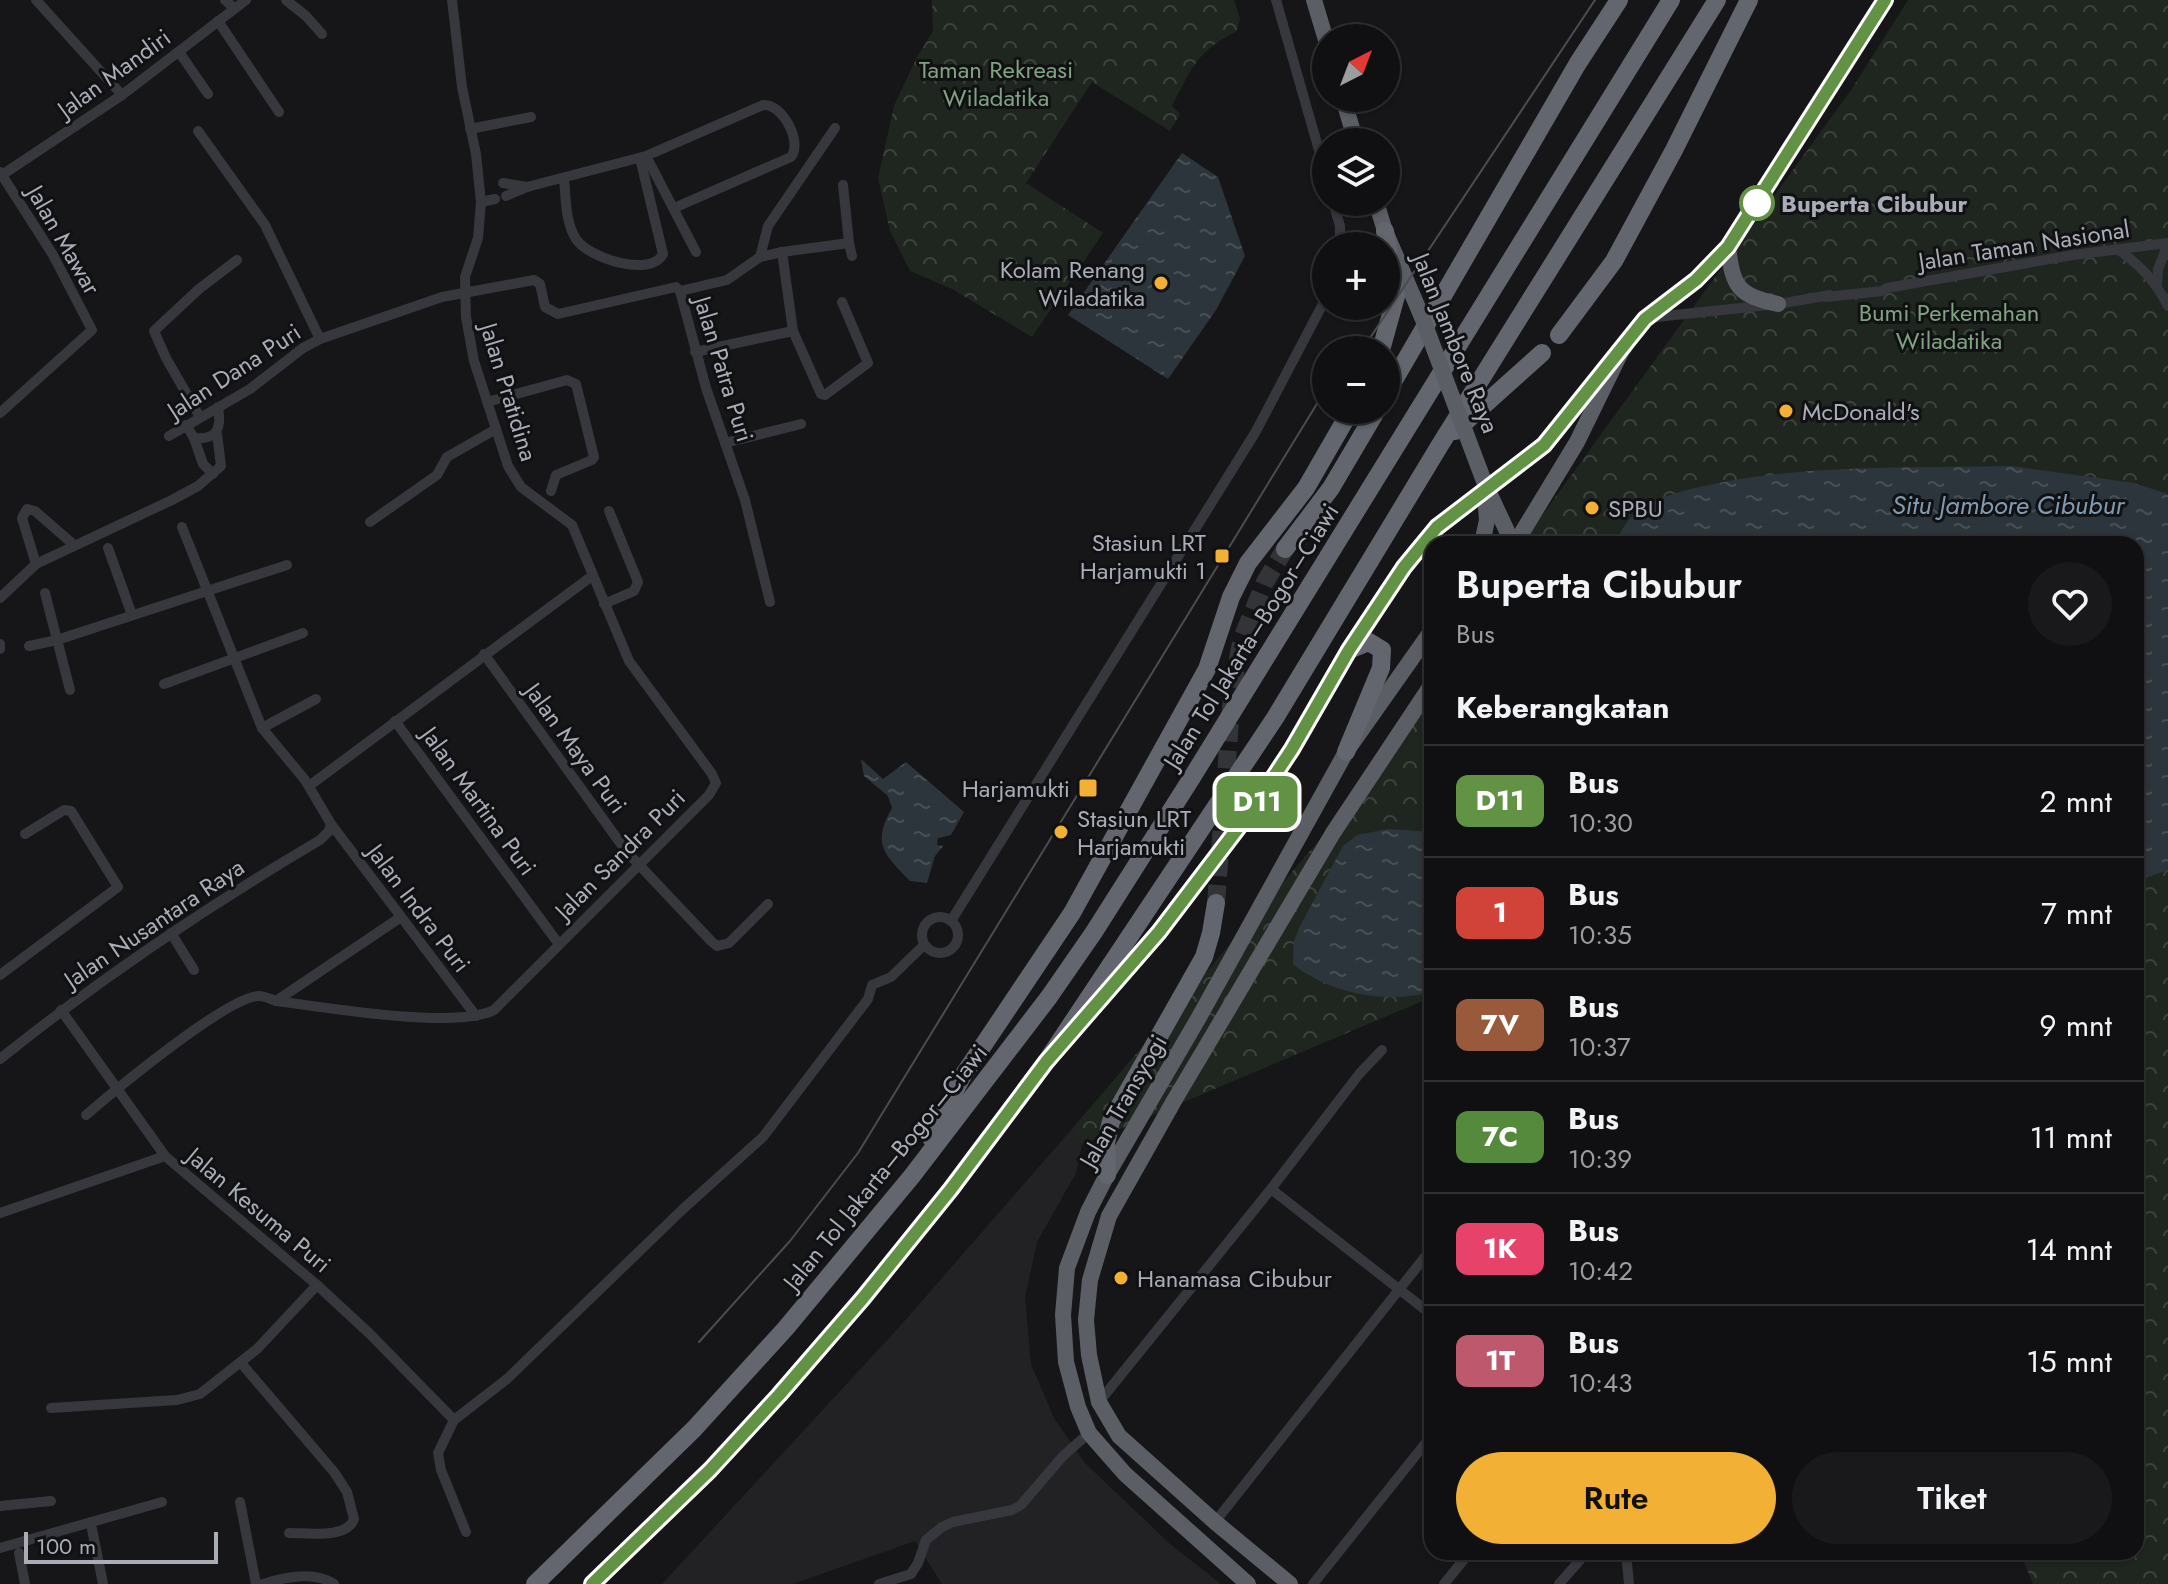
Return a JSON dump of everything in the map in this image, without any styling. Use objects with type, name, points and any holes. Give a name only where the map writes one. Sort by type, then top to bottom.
[{"type":"highway","points":[[1314,0],[1321,24]]},
{"type":"highway","points":[[1400,370],[1578,63],[1619,0]]},
{"type":"highway","name":"Jalan Tol Jakarta–Bogor–Ciawi","points":[[535,1584],[694,1429],[786,1328],[912,1176],[1032,1020],[1094,932],[1191,779],[1671,0]]},
{"type":"highway","points":[[592,1584],[710,1470],[788,1385],[951,1189],[1046,1062],[1275,718],[1440,445],[1717,0]]},
{"type":"highway","points":[[1559,335],[1614,261],[1749,0]]},
{"type":"highway","points":[[1430,536],[1437,527],[1544,445],[1645,319],[1696,280],[1728,247],[1885,0]]},
{"type":"highway","name":"Jalan Jambore Raya","points":[[1380,216],[1485,484],[1510,536]]},
{"type":"highway","points":[[1385,231],[1396,296],[1385,336]]},
{"type":"highway","points":[[1728,247],[1731,271],[1741,290],[1753,298],[1778,304]]},
{"type":"highway","points":[[1519,536],[1577,442],[1624,346]]},
{"type":"highway","points":[[1440,445],[1542,353]]},
{"type":"highway","points":[[912,1176],[962,1077],[1072,913],[1207,669],[1231,597],[1248,563],[1306,488],[1343,424]]},
{"type":"highway","points":[[1285,549],[1331,488],[1369,424]]},
{"type":"highway","points":[[1484,536],[1487,520],[1485,484]]},
{"type":"highway","points":[[1046,1062],[1159,932],[1251,811],[1292,749],[1349,650],[1404,567],[1424,543]]},
{"type":"highway","name":"Jalan Transyogi","points":[[1248,1584],[1125,1474],[1089,1433],[1078,1407],[1066,1362],[1063,1294],[1067,1268],[1074,1245],[1107,1175],[1198,1019],[1346,752],[1424,641]]},
{"type":"highway","points":[[1346,752],[1383,657],[1382,650],[1369,642],[1349,650]]},
{"type":"highway","name":"Jalan Transyogi","points":[[1290,1584],[1119,1436],[1099,1402],[1089,1355],[1086,1320],[1090,1280],[1109,1216],[1333,833],[1424,696]]},
{"type":"highway","points":[[1107,1175],[1106,1143],[1111,1121],[1204,957],[1216,903]]},
{"type":"highway","points":[[1198,1019],[1216,1029]]},
{"type":"street","points":[[36,0],[122,95]]},
{"type":"street","points":[[225,0],[234,8]]},
{"type":"street","name":"Jalan Mandiri","points":[[1,174],[122,95],[246,0]]},
{"type":"street","points":[[286,0],[322,34]]},
{"type":"street","name":"Jalan Pratidina","points":[[452,0],[481,202],[478,238],[468,266],[464,291],[469,337],[508,466],[528,492],[572,525],[592,576]]},
{"type":"street","points":[[1276,0],[1313,128]]},
{"type":"street","points":[[218,21],[279,112]]},
{"type":"street","points":[[179,52],[208,94]]},
{"type":"street","points":[[481,202],[643,157],[763,105],[769,104],[780,110],[797,144],[791,157],[674,208]]},
{"type":"street","points":[[470,129],[531,117]]},
{"type":"street","points":[[760,257],[768,226],[835,128]]},
{"type":"street","name":"Jalan Dana Puri","points":[[198,131],[265,225],[320,339]]},
{"type":"street","points":[[564,178],[569,221],[577,241],[592,253],[638,266],[650,266],[660,261],[663,254],[643,157]]},
{"type":"street","points":[[643,157],[696,252]]},
{"type":"street","name":"Jalan Mawar","points":[[0,413],[92,330],[53,255],[1,174]]},
{"type":"street","points":[[480,188],[498,184],[527,187]]},
{"type":"street","points":[[843,185],[852,256]]},
{"type":"street","points":[[680,291],[727,280],[760,257],[849,243]]},
{"type":"street","points":[[2157,285],[2160,259],[2168,244]]},
{"type":"street","name":"Jalan Taman Nasional","points":[[1645,319],[1778,304],[2073,255],[2168,244]]},
{"type":"street","points":[[2119,250],[2142,267],[2157,285],[2168,306]]},
{"type":"street","points":[[782,252],[793,331],[818,391],[825,395],[868,363],[842,302]]},
{"type":"street","points":[[200,417],[154,331],[199,289],[237,260]]},
{"type":"street","name":"Jalan Patra Puri","points":[[464,291],[534,280],[540,284],[545,307],[558,314],[614,304],[676,287],[680,291],[695,352],[748,513],[770,602]]},
{"type":"street","name":"Jalan Dana Puri","points":[[169,436],[250,389],[303,348],[320,339],[464,291]]},
{"type":"street","points":[[951,921],[1255,433],[1314,320]]},
{"type":"street","points":[[695,352],[793,331]]},
{"type":"street","points":[[487,402],[567,380],[576,384],[594,457],[556,475],[551,491]]},
{"type":"street","points":[[0,598],[36,564],[172,500],[213,474],[221,466],[218,407]]},
{"type":"street","points":[[725,443],[801,424]]},
{"type":"street","points":[[186,425],[203,464],[213,474]]},
{"type":"street","points":[[370,522],[437,475],[447,457],[496,429]]},
{"type":"street","points":[[194,438],[211,438],[217,434]]},
{"type":"street","points":[[36,564],[22,518],[27,509],[35,511],[74,545]]},
{"type":"street","points":[[604,604],[634,591],[638,582],[609,511]]},
{"type":"street","name":"Jalan Indra Puri","points":[[182,527],[262,728],[309,786],[331,824],[476,1016]]},
{"type":"street","points":[[108,548],[132,615]]},
{"type":"street","points":[[29,646],[57,640],[287,565]]},
{"type":"street","points":[[309,786],[592,576]]},
{"type":"street","name":"Jalan Sandra Puri","points":[[476,1016],[494,1010],[637,863],[709,795],[716,783],[629,661],[592,576]]},
{"type":"street","points":[[45,593],[70,690]]},
{"type":"street","points":[[164,684],[233,656],[303,633]]},
{"type":"street","name":"Jalan Maya Puri","points":[[484,654],[626,851],[717,946],[729,943],[768,904]]},
{"type":"street","points":[[262,728],[316,699]]},
{"type":"street","name":"Jalan Martina Puri","points":[[395,721],[558,943]]},
{"type":"street","points":[[0,975],[118,887],[71,811],[64,810],[25,834]]},
{"type":"street","name":"Jalan Nusantara Raya","points":[[0,1059],[61,1010],[221,898],[320,840],[331,824]]},
{"type":"street","points":[[276,1001],[401,917]]},
{"type":"street","points":[[935,917],[951,921],[958,936],[950,951],[933,953],[924,945],[921,934],[925,924],[935,917]]},
{"type":"street","points":[[171,933],[194,970]]},
{"type":"street","points":[[466,1532],[441,1470],[438,1453],[454,1420],[507,1379],[683,1209],[763,1137],[868,999],[872,985],[891,977],[924,945]]},
{"type":"street","points":[[86,1115],[237,1002],[261,995],[276,1001],[393,1015],[476,1016]]},
{"type":"street","name":"Jalan Kesuma Puri","points":[[61,1010],[165,1156],[317,1285],[454,1420]]},
{"type":"street","points":[[1099,1402],[1360,1073],[1382,1050]]},
{"type":"street","points":[[0,1213],[165,1156]]},
{"type":"street","points":[[1271,1189],[1424,1308]]},
{"type":"street","points":[[1215,1522],[1424,1258]]},
{"type":"street","points":[[51,1408],[187,1399],[212,1387],[241,1363],[317,1285]]},
{"type":"street","points":[[241,1363],[334,1472],[349,1499],[354,1519],[349,1528],[341,1532],[289,1533]]},
{"type":"street","points":[[879,1584],[911,1574],[926,1540],[947,1524],[1009,1511],[1021,1505],[1063,1456],[1089,1433]]},
{"type":"street","points":[[1313,1584],[1424,1445]]},
{"type":"street","points":[[0,1506],[51,1501]]},
{"type":"street","points":[[0,1548],[162,1502]]},
{"type":"street","points":[[240,1502],[256,1584]]},
{"type":"street","points":[[92,1529],[103,1584]]},
{"type":"street","points":[[19,1553],[25,1584]]},
{"type":"street","points":[[1444,1584],[1464,1560]]},
{"type":"street","points":[[1559,1584],[1580,1560]]},
{"type":"street","points":[[1627,1560],[1629,1584]]},
{"type":"street","points":[[263,1584],[298,1577],[326,1579],[334,1584]]},
{"type":"shaded area","points":[[1071,1130],[1082,1145],[1076,1173],[1037,1242],[1025,1298],[1031,1364],[1054,1418],[1085,1463],[1169,1543],[1221,1584],[942,1584],[915,1541],[793,1584],[662,1584],[901,1325]]},
{"type":"green space","name":"Taman Rekreasi Wiladatika","points":[[932,0],[1234,0],[1240,19],[1237,31],[1212,46],[1191,70],[1172,106],[1180,114],[1170,131],[1092,82],[1026,183],[1103,233],[1032,337],[952,289],[910,271],[890,231],[878,178],[894,106],[933,31]]},
{"type":"green space","name":"Bumi Perkemahan Wiladatika","points":[[1908,0],[2168,0],[2168,1584],[2033,1584],[2023,1560],[2144,1560],[2144,536],[1527,536],[1851,90]]},
{"type":"green space","points":[[1424,695],[1424,1000],[1082,1145],[1071,1130],[1357,796]]},
{"type":"water","name":"Kolam Renang Wiladatika","points":[[1182,153],[1218,177],[1245,256],[1216,310],[1168,379],[1068,315]]},
{"type":"water","name":"Situ Jambore Cibubur","points":[[2011,466],[2134,483],[2168,494],[2168,870],[2144,878],[2144,536],[1619,536],[1635,513],[1676,493],[1787,473],[1899,467]]},
{"type":"water","points":[[861,759],[883,779],[906,762],[964,812],[951,835],[938,838],[937,845],[943,846],[935,856],[927,883],[910,881],[883,848],[883,831],[892,808],[888,796],[864,776]]},
{"type":"water","points":[[1388,829],[1424,831],[1424,993],[1396,997],[1359,994],[1324,983],[1293,964],[1294,941],[1300,926],[1343,846],[1357,835]]},
{"type":"tunnel","points":[[1216,903],[1233,683],[1242,638],[1265,582],[1285,549]]},
{"type":"tram line","points":[[1371,336],[1595,0]]},
{"type":"tram line","points":[[699,1342],[790,1241],[858,1153],[1312,412]]},
{"type":"bus line","name":"D11","points":[[1430,536],[1437,527],[1544,445],[1645,319],[1696,280],[1728,247],[1885,0]]},
{"type":"bus line","name":"D11","points":[[592,1584],[710,1470],[779,1395],[951,1189],[1046,1062],[1159,932],[1251,811],[1292,749],[1349,650],[1404,567],[1424,543]]},
{"type":"place","name":"Buperta Cibubur","points":[[1757,203]]},
{"type":"place","name":"Kolam Renang Wiladatika","points":[[1161,283]]},
{"type":"place","name":"McDonald's","points":[[1786,411]]},
{"type":"place","name":"SPBU","points":[[1592,508]]},
{"type":"place","name":"Stasiun LRT Harjamukti 1","points":[[1222,556]]},
{"type":"place","name":"Harjamukti","points":[[1088,788]]},
{"type":"place","name":"Stasiun LRT Harjamukti","points":[[1061,832]]},
{"type":"place","name":"Hanamasa Cibubur","points":[[1121,1278]]}]
